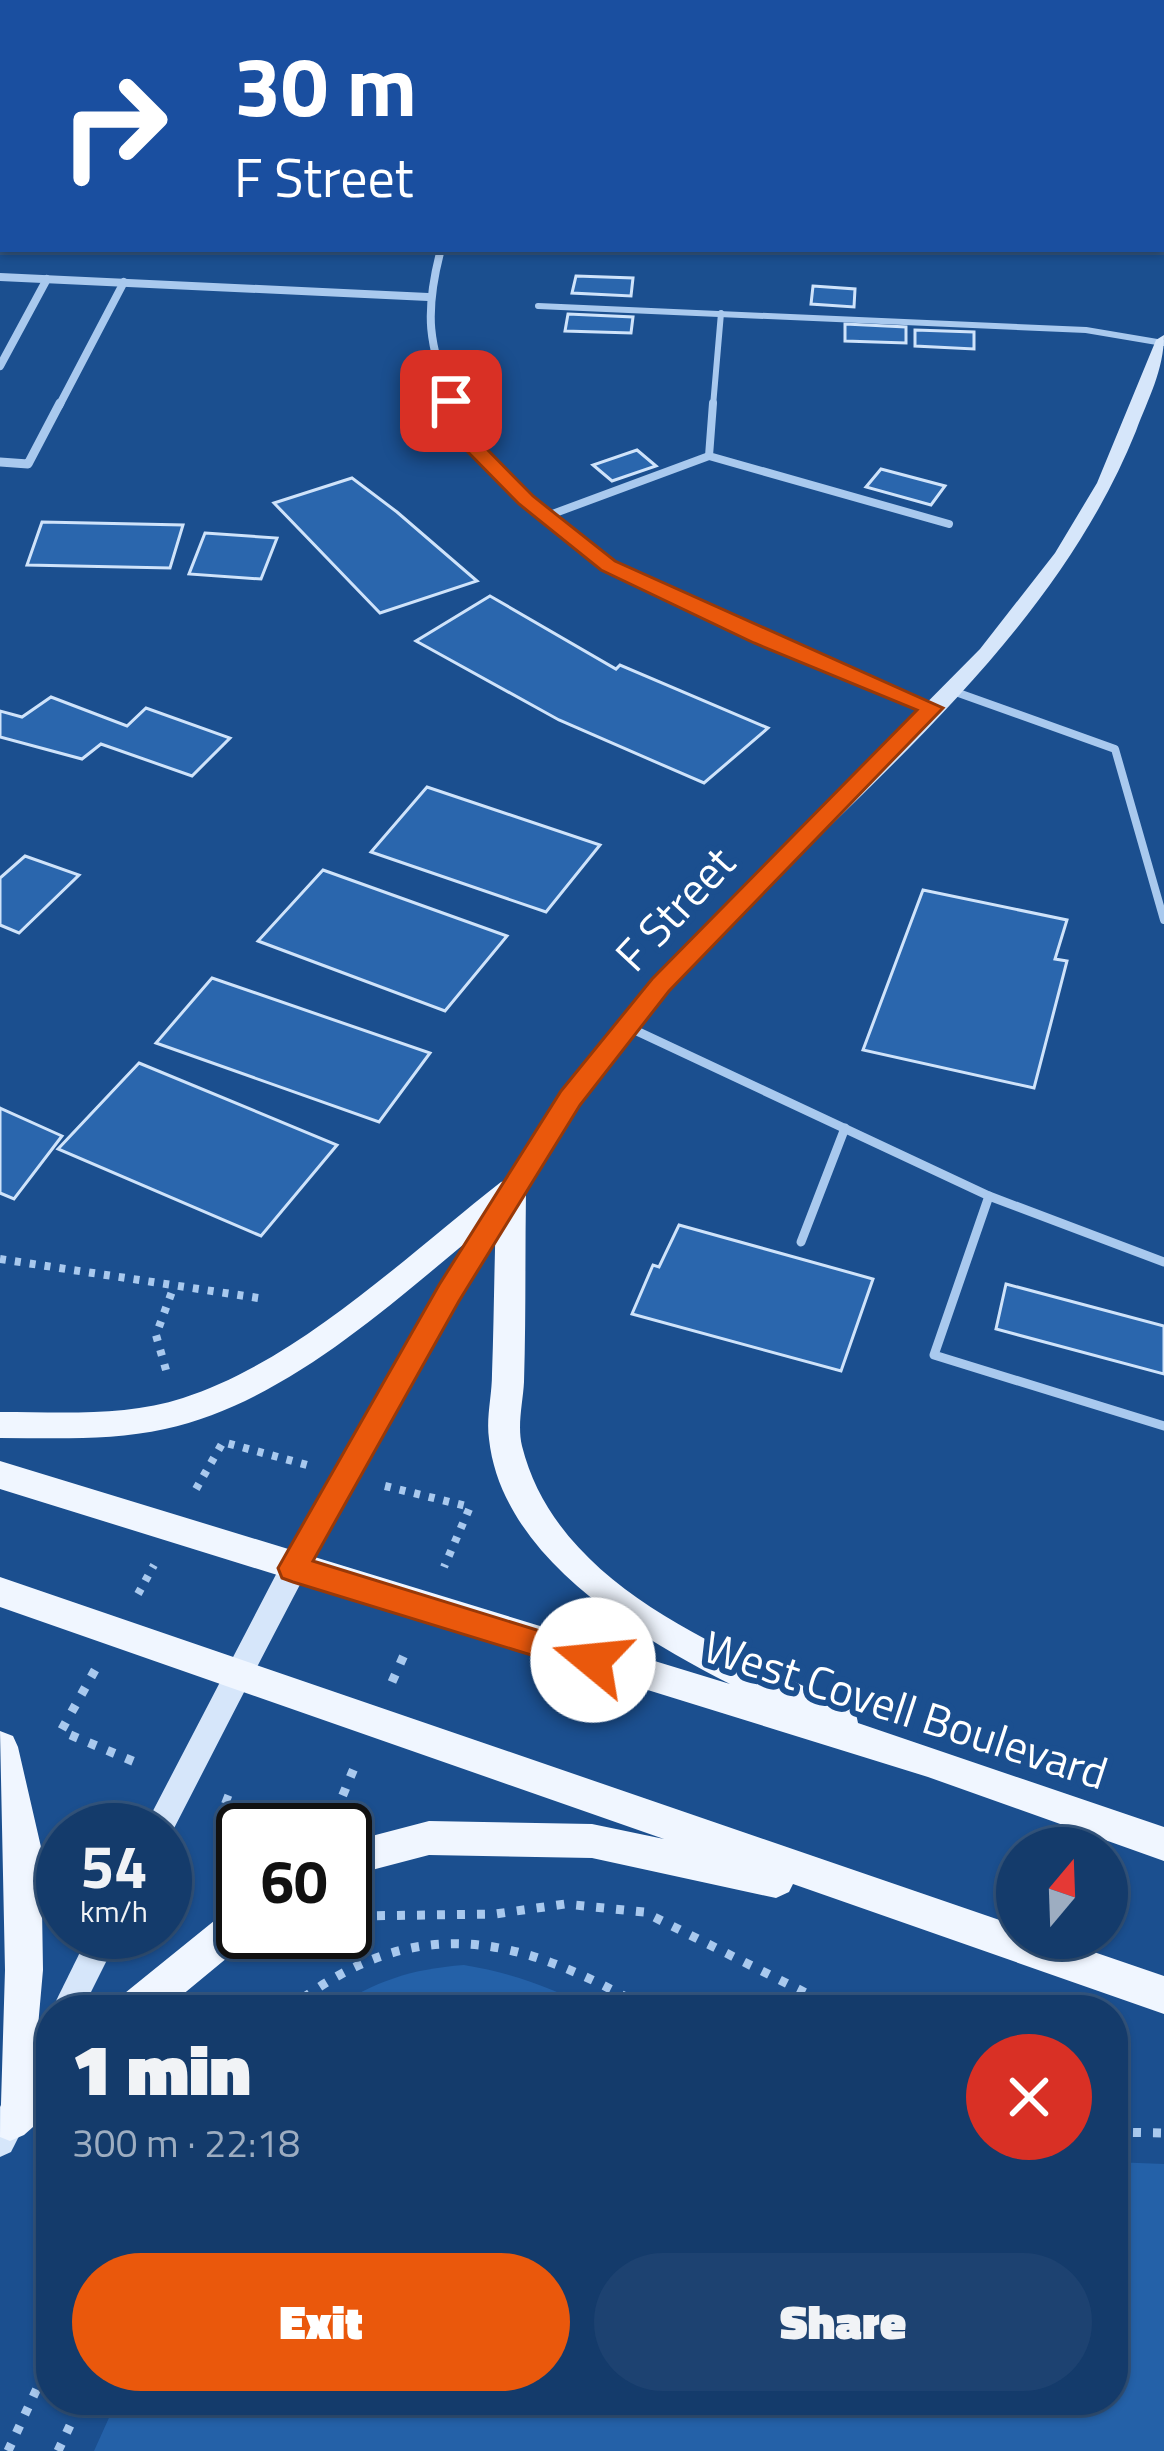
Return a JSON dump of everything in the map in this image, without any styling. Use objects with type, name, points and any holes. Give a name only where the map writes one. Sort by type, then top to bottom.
[{"type":"main road","points":[[0,1425],[106,1425],[183,1411],[213,1400],[291,1358],[511,1190]]},
{"type":"main road","points":[[511,1190],[505,1442],[525,1497],[552,1536],[598,1584],[668,1635],[928,1762]]},
{"type":"main road","name":"West Covell Boulevard","points":[[0,1475],[928,1762],[1164,1844]]},
{"type":"main road","points":[[0,1592],[1164,1995]]},
{"type":"main road","points":[[0,1747],[22,1847],[25,1970],[5,2131]]},
{"type":"main road","points":[[372,1853],[429,1838],[592,1841],[892,1904]]},
{"type":"main road","points":[[152,1995],[216,1943]]},
{"type":"main road","points":[[5,2131],[36,2099]]},
{"type":"street","points":[[440,252],[428,296],[434,361],[467,440],[547,517],[608,566],[762,638],[932,708]]},
{"type":"street","points":[[0,277],[428,296]]},
{"type":"street","points":[[0,365],[47,279]]},
{"type":"street","points":[[0,462],[28,464],[124,283]]},
{"type":"street","name":"F Street","points":[[172,1803],[293,1568],[511,1190],[571,1098],[626,1026],[764,877],[987,653],[1063,555],[1106,483],[1164,341]]},
{"type":"street","points":[[74,1995],[92,1959]]},
{"type":"street","points":[[5,2131],[36,2070]]},
{"type":"lane","points":[[538,306],[1086,330],[1164,341]]},
{"type":"lane","points":[[709,456],[721,314]]},
{"type":"lane","points":[[547,517],[709,456],[949,524]]},
{"type":"lane","points":[[950,690],[1115,748],[1164,920]]},
{"type":"lane","points":[[626,1026],[989,1196],[1164,1262]]},
{"type":"lane","points":[[801,1242],[845,1128]]},
{"type":"lane","points":[[989,1196],[934,1355],[1164,1426]]},
{"type":"path","points":[[0,1259],[265,1299]]},
{"type":"path","points":[[169,1380],[156,1335],[174,1286]]},
{"type":"path","points":[[372,1916],[495,1914],[565,1904],[644,1912],[810,1995]]},
{"type":"path","points":[[308,1995],[352,1964],[433,1943],[499,1945],[569,1966],[622,1995]]},
{"type":"path","points":[[1128,2132],[1164,2133]]},
{"type":"path","points":[[8,2451],[36,2390]]},
{"type":"path","points":[[58,2451],[75,2415]]},
{"type":"shaded area","points":[[464,1965],[564,1995],[356,1995],[427,1970]]},
{"type":"shaded area","points":[[1128,2163],[1164,2164],[1164,2451],[94,2451],[110,2415],[1128,2415]]},
{"type":"building","points":[[576,276],[633,278],[631,296],[572,293]]},
{"type":"building","points":[[813,286],[855,289],[854,307],[811,304]]},
{"type":"building","points":[[568,314],[633,317],[631,333],[565,331]]},
{"type":"building","points":[[845,324],[906,327],[906,343],[845,341]]},
{"type":"building","points":[[915,330],[974,332],[974,349],[915,346]]},
{"type":"building","points":[[637,450],[656,466],[612,481],[593,465]]},
{"type":"building","points":[[881,469],[945,486],[931,505],[866,487]]},
{"type":"building","points":[[352,478],[477,581],[380,613],[274,503]]},
{"type":"building","points":[[42,522],[183,525],[170,568],[27,565]]},
{"type":"building","points":[[205,533],[277,538],[261,579],[189,574]]},
{"type":"building","points":[[490,596],[616,669],[620,665],[768,728],[704,783],[559,720],[416,641]]},
{"type":"building","points":[[51,697],[127,726],[146,708],[230,738],[192,776],[101,744],[82,759],[0,737],[0,711],[22,717]]},
{"type":"building","points":[[427,787],[600,845],[546,912],[371,852]]},
{"type":"building","points":[[25,856],[79,875],[19,933],[0,925],[0,878]]},
{"type":"building","points":[[323,870],[507,936],[445,1011],[258,941]]},
{"type":"building","points":[[923,890],[1067,920],[1055,959],[1067,961],[1034,1088],[863,1050]]},
{"type":"building","points":[[212,978],[430,1053],[379,1122],[156,1043]]},
{"type":"building","points":[[139,1063],[337,1145],[261,1236],[58,1149]]},
{"type":"building","points":[[0,1108],[62,1136],[14,1199],[0,1193]]},
{"type":"building","points":[[679,1225],[873,1279],[841,1371],[632,1314],[653,1265],[659,1267]]},
{"type":"building","points":[[1006,1284],[1164,1326],[1164,1374],[996,1329]]},
{"type":"route","points":[[451,401],[467,440],[526,500],[608,566],[762,638],[932,708],[661,985],[571,1098],[449,1293],[293,1568],[593,1660]]}]
